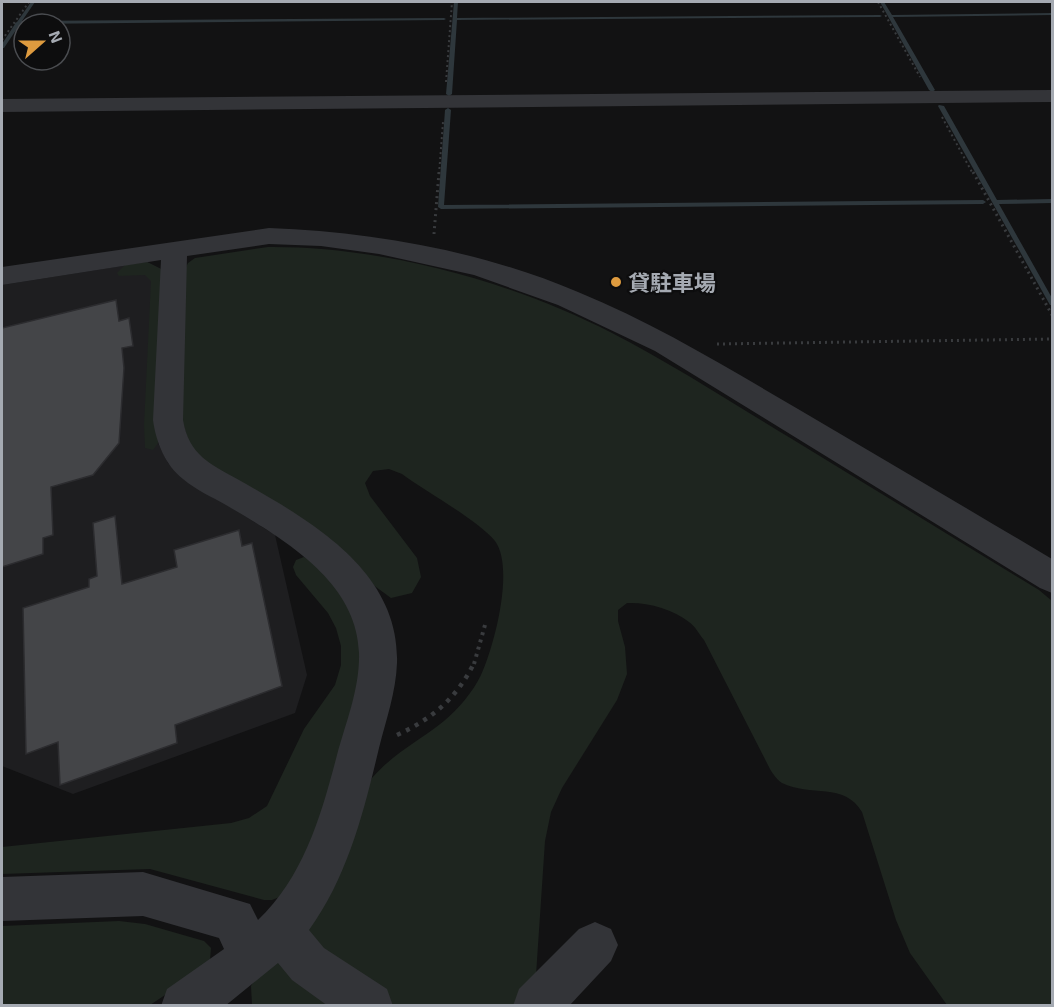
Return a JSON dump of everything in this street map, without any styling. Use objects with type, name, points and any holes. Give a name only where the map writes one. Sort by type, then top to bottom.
[{"type":"street","points":[[2,106],[1053,96]]},
{"type":"street","points":[[2,276],[243,239],[296,236],[379,245],[432,255],[526,282],[567,298],[619,321],[679,352],[1053,577]]},
{"type":"street","points":[[174,249],[168,420],[170,439],[179,456],[194,470],[321,551],[359,593],[372,622],[378,663],[374,690],[332,845],[314,882],[290,918],[266,943],[184,1005]]},
{"type":"street","points":[[2,900],[142,894],[234,920],[266,943],[308,964],[370,1005]]},
{"type":"street","points":[[536,1005],[595,945]]},
{"type":"path","points":[[2,40],[28,2]]},
{"type":"path","points":[[432,255],[453,2]]},
{"type":"path","points":[[878,2],[1053,315]]},
{"type":"path","points":[[679,352],[687,344],[1053,339]]},
{"type":"path","points":[[359,748],[414,728],[438,713],[457,694],[471,672],[481,648],[485,625]]},
{"type":"shaded area","points":[[268,247],[311,248],[400,260],[489,283],[573,314],[680,371],[1039,590],[1052,601],[1052,1005],[947,1005],[910,953],[896,920],[862,812],[855,803],[837,793],[793,787],[778,780],[770,769],[704,640],[695,628],[683,617],[668,610],[651,605],[627,603],[618,610],[618,621],[625,647],[627,674],[617,700],[562,788],[551,812],[545,841],[534,1005],[252,1005],[251,986],[372,778],[398,754],[449,716],[465,700],[478,681],[491,646],[503,588],[501,553],[495,541],[465,515],[402,474],[389,469],[373,471],[365,483],[370,496],[417,558],[421,577],[412,593],[391,598],[204,461],[191,449],[181,417],[184,271],[188,263],[195,258]]},
{"type":"shaded area","points":[[147,262],[163,270],[158,443],[168,463],[184,478],[275,535],[307,675],[295,713],[73,794],[2,766],[2,285]]},
{"type":"shaded area","points":[[147,262],[163,270],[158,443],[153,450],[145,448],[144,425],[151,281],[145,275],[119,276],[117,273],[125,265]]},
{"type":"shaded area","points":[[304,557],[330,579],[357,620],[363,664],[317,839],[282,896],[264,900],[150,869],[2,874],[2,847],[231,823],[249,818],[267,806],[304,729],[335,685],[341,665],[341,646],[336,628],[328,613],[296,575],[293,567],[296,560]]},
{"type":"shaded area","points":[[119,921],[145,924],[204,941],[211,948],[210,960],[204,969],[150,1005],[2,1005],[2,926]]},
{"type":"building","points":[[116,300],[119,321],[129,318],[133,346],[122,348],[124,368],[119,443],[93,475],[51,487],[53,535],[43,538],[43,554],[2,567],[2,328]]},
{"type":"building","points":[[115,516],[122,584],[177,567],[174,550],[239,530],[242,546],[252,543],[282,686],[175,725],[177,743],[60,785],[58,742],[26,754],[23,608],[89,587],[89,579],[97,576],[93,523]]},
{"type":"waterway","points":[[26,12],[33,2]]},
{"type":"waterway","points":[[455,19],[456,2]]},
{"type":"waterway","points":[[882,2],[890,16]]},
{"type":"waterway","points":[[890,16],[1052,14]]},
{"type":"waterway","points":[[455,19],[880,16]]},
{"type":"waterway","points":[[890,16],[932,90]]},
{"type":"waterway","points":[[72,22],[444,19]]},
{"type":"waterway","points":[[449,94],[455,19]]},
{"type":"waterway","points":[[2,47],[12,32]]},
{"type":"waterway","points":[[941,106],[995,202]]},
{"type":"waterway","points":[[448,110],[441,207],[983,202]]},
{"type":"waterway","points":[[995,202],[1052,201]]},
{"type":"waterway","points":[[995,202],[1052,303]]},
{"type":"place","name":"貸駐車場","points":[[616,282]]}]
